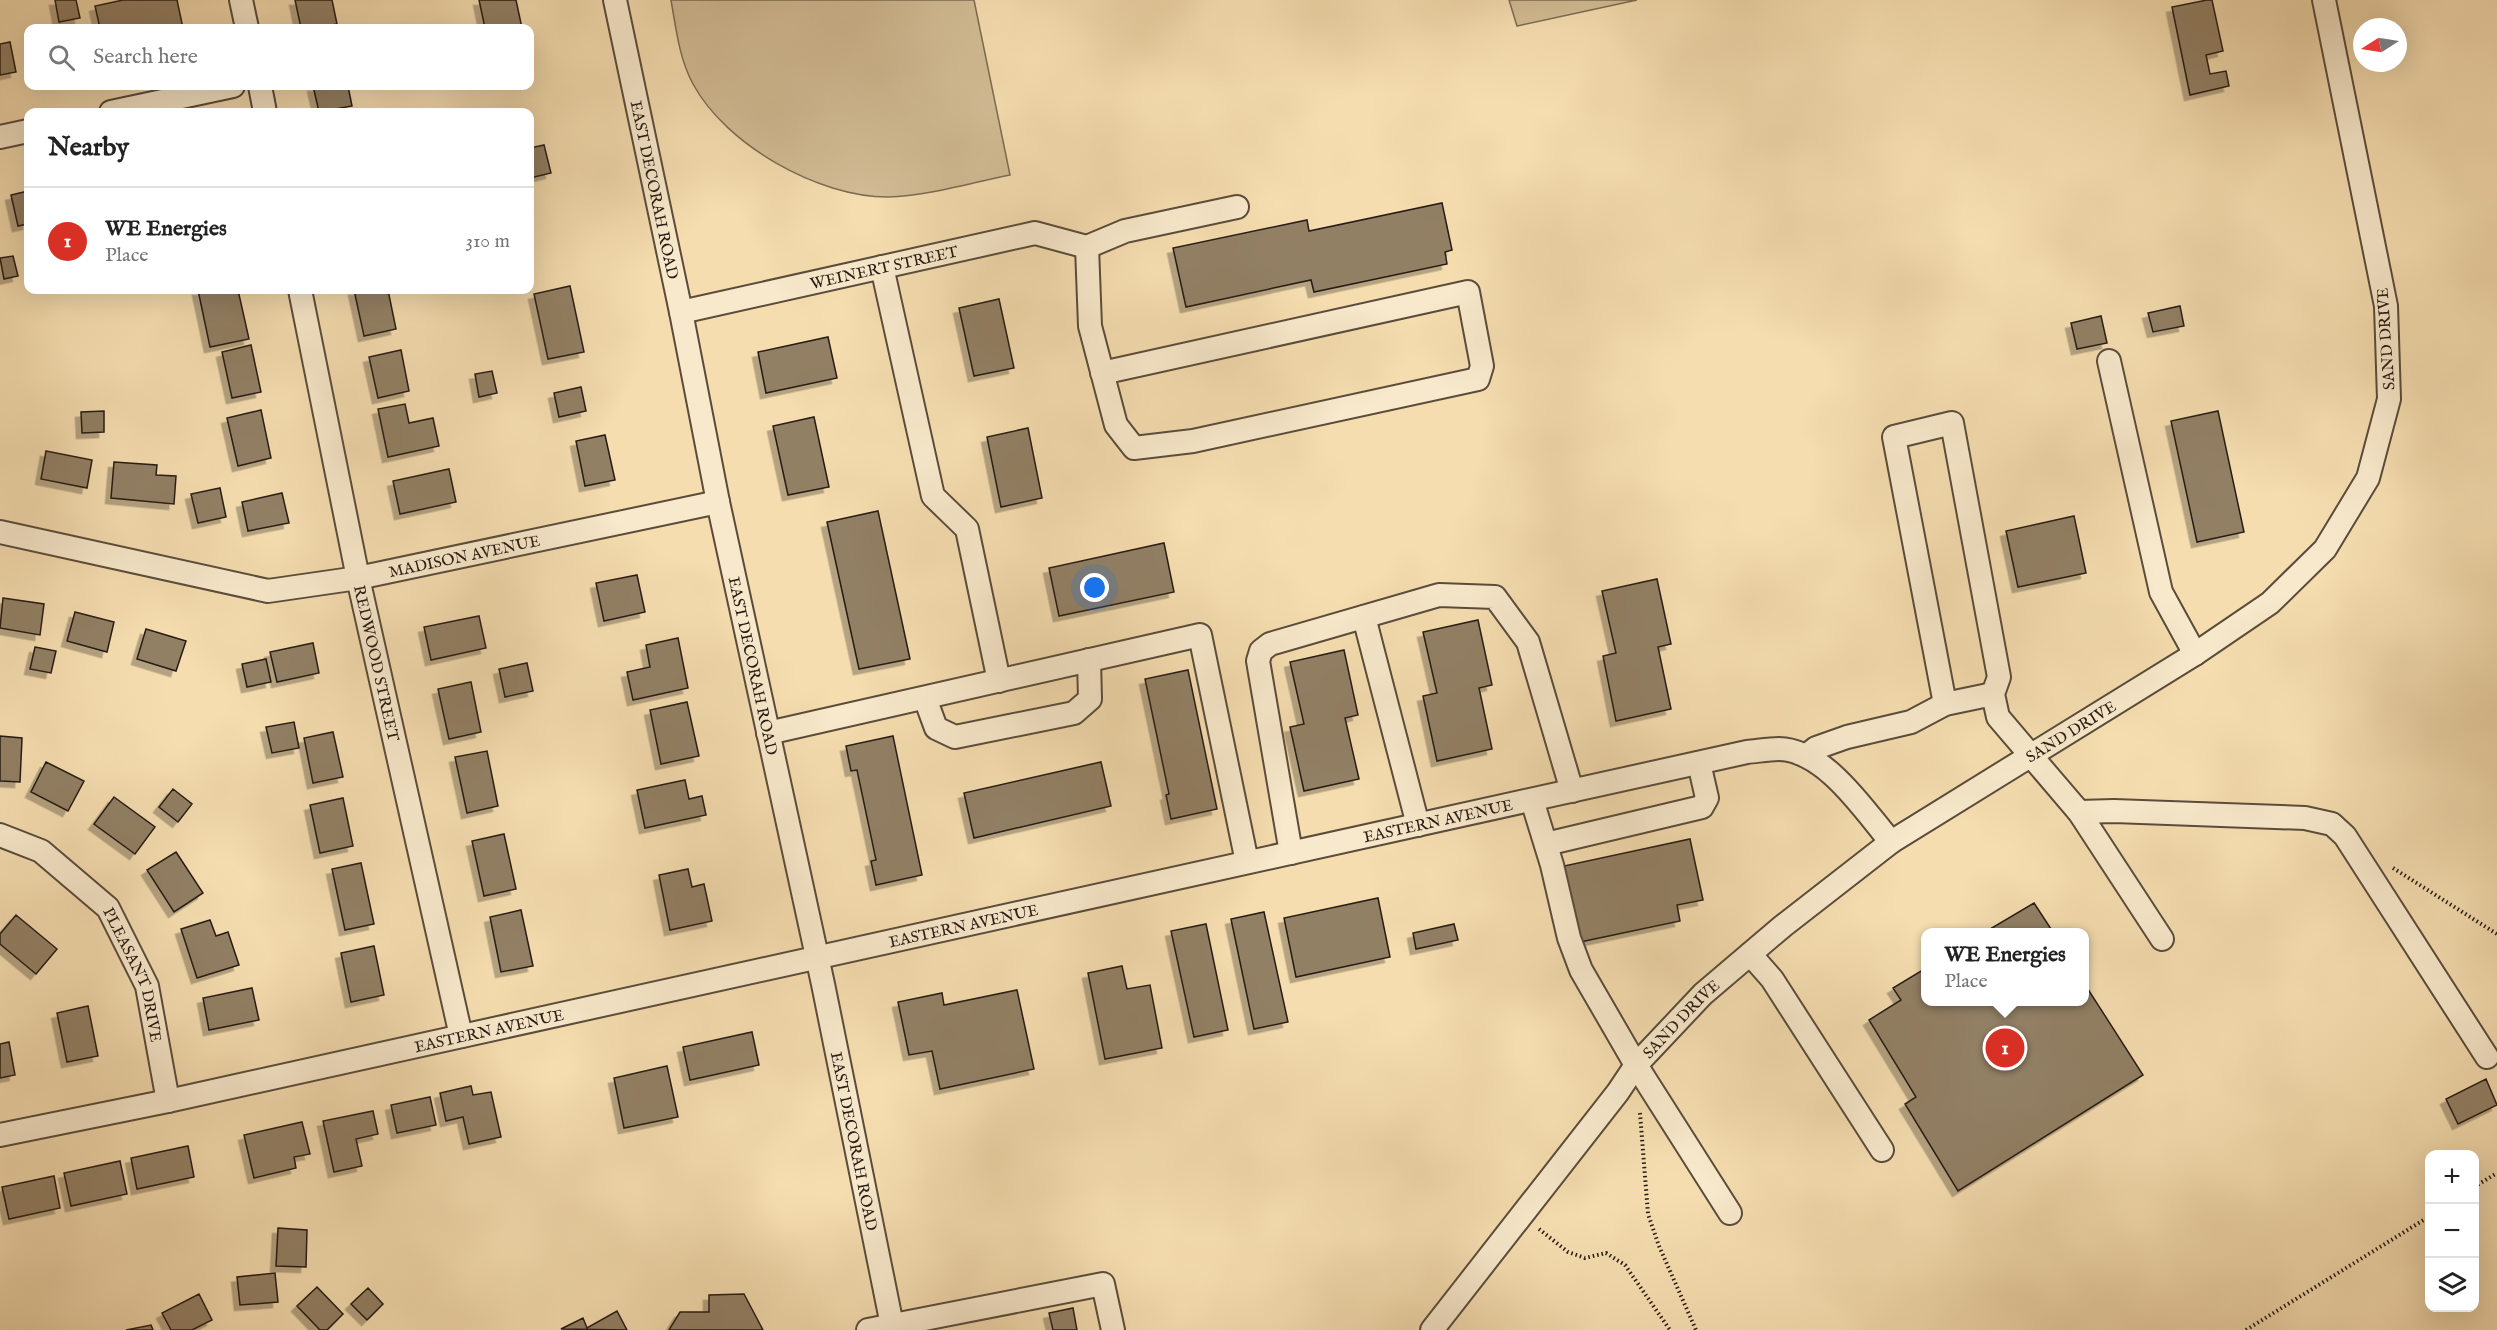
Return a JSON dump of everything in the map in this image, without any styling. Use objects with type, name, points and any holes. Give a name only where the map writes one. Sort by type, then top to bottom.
[{"type":"street","points":[[241,0],[246,24]]},
{"type":"street","name":"EAST DECORAH ROAD","points":[[615,0],[681,312],[718,502],[817,956],[893,1327]]},
{"type":"street","name":"SAND DRIVE","points":[[1432,1330],[1618,1092],[1636,1065],[1702,994],[1891,842],[2195,654],[2270,603],[2325,549],[2368,478],[2389,399],[2386,306],[2324,0]]},
{"type":"street","points":[[130,108],[214,90]]},
{"type":"street","points":[[261,90],[264,108]]},
{"type":"street","points":[[0,137],[24,132]]},
{"type":"street","points":[[1102,373],[1468,292],[1482,366],[1478,379],[1193,441],[1134,448],[1116,425],[1102,373],[1090,326],[1087,247],[1125,231],[1237,207]]},
{"type":"street","name":"WEINERT STREET","points":[[681,312],[1035,233],[1087,247]]},
{"type":"street","points":[[882,267],[933,496],[967,529],[999,681]]},
{"type":"street","name":"REDWOOD STREET","points":[[301,294],[358,578],[461,1036]]},
{"type":"street","points":[[2109,361],[2162,592],[2195,654]]},
{"type":"street","points":[[1945,704],[1893,437],[1952,423],[1999,677],[1993,694],[1998,717],[2079,812],[2162,939]]},
{"type":"street","name":"MADISON AVENUE","points":[[0,532],[268,591],[358,578],[718,502]]},
{"type":"street","points":[[1291,853],[1258,661],[1261,651],[1270,644],[1439,595],[1495,597],[1528,642],[1572,791]]},
{"type":"street","points":[[1364,617],[1418,825]]},
{"type":"street","points":[[768,733],[1200,635],[1247,862]]},
{"type":"street","points":[[925,698],[936,728],[955,736],[1074,713],[1090,699],[1089,660]]},
{"type":"street","points":[[1806,756],[1816,748],[1847,736],[1911,722],[1945,704],[1993,694]]},
{"type":"street","name":"EASTERN AVENUE","points":[[0,1135],[168,1101],[1747,752],[1781,749],[1806,756],[1839,780],[1891,842]]},
{"type":"street","points":[[1546,844],[1702,807],[1707,798],[1699,763]]},
{"type":"street","points":[[1532,800],[1546,844],[1569,938],[1581,970],[1636,1065],[1730,1213]]},
{"type":"street","points":[[2079,812],[2114,811],[2305,818],[2332,824],[2345,836],[2487,1057]]},
{"type":"street","name":"PLEASANT DRIVE","points":[[0,835],[41,851],[108,908],[147,986],[168,1101]]},
{"type":"street","points":[[1750,954],[1772,979],[1882,1150]]},
{"type":"street","points":[[868,1330],[893,1327],[1103,1284],[1113,1330]]},
{"type":"path","points":[[2392,867],[2497,934]]},
{"type":"path","points":[[1640,1110],[1648,1214],[1696,1330]]},
{"type":"path","points":[[2479,1185],[2497,1173]]},
{"type":"path","points":[[1523,1214],[1568,1252],[1585,1258],[1606,1253],[1625,1265],[1670,1330]]},
{"type":"path","points":[[2246,1330],[2425,1219]]},
{"type":"shaded area","points":[[671,0],[974,0],[1010,175],[934,192],[888,197],[861,195],[804,177],[751,147],[708,106],[688,74],[676,32]]},
{"type":"shaded area","points":[[1509,0],[1637,0],[1517,26]]},
{"type":"building","points":[[55,0],[76,0],[80,18],[59,22]]},
{"type":"building","points":[[123,0],[177,0],[182,24],[99,24],[95,6]]},
{"type":"building","points":[[295,0],[332,0],[337,24],[300,24]]},
{"type":"building","points":[[479,0],[516,0],[521,24],[484,24]]},
{"type":"building","points":[[2212,0],[2223,51],[2206,55],[2210,74],[2226,71],[2229,86],[2190,95],[2172,7]]},
{"type":"building","points":[[10,42],[16,72],[0,75],[0,44]]},
{"type":"building","points":[[314,90],[349,90],[352,106],[318,108]]},
{"type":"building","points":[[544,145],[551,173],[534,177],[534,147]]},
{"type":"building","points":[[24,192],[24,225],[18,226],[11,195]]},
{"type":"building","points":[[1442,203],[1452,250],[1445,252],[1447,264],[1314,292],[1311,280],[1186,307],[1173,248],[1307,220],[1309,231]]},
{"type":"building","points":[[13,256],[18,276],[4,279],[0,258]]},
{"type":"building","points":[[570,286],[584,352],[548,359],[534,294]]},
{"type":"building","points":[[199,294],[239,294],[249,339],[210,347]]},
{"type":"building","points":[[355,294],[389,294],[396,329],[364,336]]},
{"type":"building","points":[[999,299],[1014,368],[974,376],[959,308]]},
{"type":"building","points":[[2180,306],[2184,326],[2153,332],[2148,313]]},
{"type":"building","points":[[2101,316],[2107,343],[2077,349],[2071,323]]},
{"type":"building","points":[[828,337],[837,378],[766,393],[758,352]]},
{"type":"building","points":[[251,345],[261,392],[232,398],[222,352]]},
{"type":"building","points":[[401,350],[409,391],[378,398],[369,357]]},
{"type":"building","points":[[492,371],[497,393],[479,397],[475,374]]},
{"type":"building","points":[[581,387],[586,411],[559,417],[554,393]]},
{"type":"building","points":[[405,404],[409,423],[433,418],[439,446],[388,457],[378,409]]},
{"type":"building","points":[[261,410],[271,458],[238,466],[227,418]]},
{"type":"building","points":[[104,411],[104,432],[82,433],[81,412]]},
{"type":"building","points":[[2218,411],[2244,532],[2197,542],[2171,421]]},
{"type":"building","points":[[814,417],[829,487],[788,495],[773,426]]},
{"type":"building","points":[[1028,428],[1042,498],[1001,507],[987,437]]},
{"type":"building","points":[[605,435],[615,480],[585,486],[576,441]]},
{"type":"building","points":[[46,451],[92,460],[87,488],[41,479]]},
{"type":"building","points":[[114,462],[157,465],[156,475],[176,476],[174,504],[111,498]]},
{"type":"building","points":[[449,469],[456,502],[400,514],[393,481]]},
{"type":"building","points":[[220,488],[226,517],[198,523],[191,494]]},
{"type":"building","points":[[282,493],[289,523],[248,531],[242,502]]},
{"type":"building","points":[[878,511],[910,659],[859,669],[827,522]]},
{"type":"building","points":[[2074,516],[2086,573],[2018,587],[2006,531]]},
{"type":"building","points":[[1164,543],[1174,592],[1059,616],[1049,568]]},
{"type":"building","points":[[637,575],[645,612],[604,621],[596,583]]},
{"type":"building","points":[[1657,579],[1671,644],[1658,647],[1671,709],[1616,721],[1603,656],[1616,653],[1602,591]]},
{"type":"building","points":[[3,598],[44,604],[40,635],[0,628]]},
{"type":"building","points":[[75,612],[114,622],[107,652],[67,641]]},
{"type":"building","points":[[479,616],[486,648],[431,660],[424,627]]},
{"type":"building","points":[[1478,620],[1492,685],[1479,688],[1492,749],[1437,761],[1423,696],[1437,693],[1423,632]]},
{"type":"building","points":[[146,629],[186,641],[176,671],[137,659]]},
{"type":"building","points":[[678,638],[688,688],[633,700],[627,672],[650,667],[646,645]]},
{"type":"building","points":[[313,643],[319,673],[277,682],[270,652]]},
{"type":"building","points":[[35,647],[56,651],[51,673],[30,669]]},
{"type":"building","points":[[1344,650],[1358,715],[1345,718],[1359,779],[1304,791],[1290,727],[1304,724],[1290,662]]},
{"type":"building","points":[[266,659],[271,682],[247,687],[242,664]]},
{"type":"building","points":[[527,663],[533,691],[505,697],[499,669]]},
{"type":"building","points":[[1188,670],[1217,809],[1171,819],[1166,795],[1169,794],[1145,679]]},
{"type":"building","points":[[471,682],[481,732],[449,739],[438,689]]},
{"type":"building","points":[[687,702],[699,756],[661,764],[650,710]]},
{"type":"building","points":[[294,722],[299,748],[272,753],[266,727]]},
{"type":"building","points":[[333,732],[343,777],[313,783],[304,738]]},
{"type":"building","points":[[0,736],[22,738],[20,782],[0,781]]},
{"type":"building","points":[[893,736],[922,875],[876,885],[871,861],[876,860],[857,770],[851,771],[846,746]]},
{"type":"building","points":[[487,751],[498,806],[467,813],[455,757]]},
{"type":"building","points":[[46,762],[84,781],[68,811],[31,792]]},
{"type":"building","points":[[1101,762],[1111,806],[974,838],[964,793]]},
{"type":"building","points":[[685,780],[689,799],[702,796],[706,815],[645,828],[637,790]]},
{"type":"building","points":[[173,789],[192,804],[178,822],[159,807]]},
{"type":"building","points":[[114,797],[155,827],[135,854],[94,824]]},
{"type":"building","points":[[343,798],[353,846],[320,853],[310,805]]},
{"type":"building","points":[[504,834],[516,889],[484,896],[472,841]]},
{"type":"building","points":[[1690,839],[1703,900],[1677,905],[1680,921],[1580,942],[1564,866]]},
{"type":"building","points":[[176,852],[203,893],[174,912],[147,870]]},
{"type":"building","points":[[361,863],[374,924],[345,930],[332,869]]},
{"type":"building","points":[[688,869],[692,887],[704,884],[712,921],[670,930],[659,875]]},
{"type":"building","points":[[1378,898],[1390,957],[1296,977],[1284,918]]},
{"type":"building","points":[[2034,903],[2050,928],[1992,928]]},
{"type":"building","points":[[521,910],[533,966],[501,972],[490,917]]},
{"type":"building","points":[[1264,912],[1288,1022],[1254,1029],[1231,919]]},
{"type":"building","points":[[16,915],[57,949],[36,974],[0,944],[0,934]]},
{"type":"building","points":[[210,920],[216,936],[228,932],[239,965],[197,978],[181,929]]},
{"type":"building","points":[[1206,924],[1228,1030],[1194,1037],[1171,931]]},
{"type":"building","points":[[1454,924],[1458,940],[1416,949],[1413,933]]},
{"type":"building","points":[[374,946],[384,995],[351,1002],[341,953]]},
{"type":"building","points":[[1122,966],[1127,989],[1150,985],[1162,1048],[1105,1059],[1088,973]]},
{"type":"building","points":[[1921,971],[1921,1006],[2089,1006],[2089,991],[2143,1075],[1958,1191],[1905,1104],[1916,1097],[1869,1020],[1901,1000],[1893,988]]},
{"type":"building","points":[[252,988],[259,1020],[209,1030],[203,998]]},
{"type":"building","points":[[1017,990],[1034,1069],[940,1089],[932,1051],[909,1055],[898,1002],[942,993],[944,1005]]},
{"type":"building","points":[[88,1006],[98,1056],[67,1062],[57,1013]]},
{"type":"building","points":[[752,1032],[759,1065],[690,1080],[683,1047]]},
{"type":"building","points":[[9,1042],[15,1075],[0,1078],[0,1044]]},
{"type":"building","points":[[667,1066],[678,1117],[624,1128],[614,1078]]},
{"type":"building","points":[[2486,1079],[2497,1105],[2458,1124],[2446,1099]]},
{"type":"building","points":[[471,1086],[473,1095],[491,1092],[501,1137],[469,1144],[463,1117],[446,1121],[440,1093]]},
{"type":"building","points":[[430,1097],[436,1125],[397,1133],[391,1105]]},
{"type":"building","points":[[373,1111],[378,1134],[356,1139],[362,1166],[334,1172],[323,1121]]},
{"type":"building","points":[[302,1122],[310,1154],[294,1157],[296,1168],[254,1178],[244,1135]]},
{"type":"building","points":[[188,1146],[194,1177],[137,1189],[131,1158]]},
{"type":"building","points":[[120,1161],[127,1194],[71,1206],[64,1173]]},
{"type":"building","points":[[54,1176],[60,1208],[9,1219],[2,1187]]},
{"type":"building","points":[[278,1228],[307,1230],[306,1267],[276,1266]]},
{"type":"building","points":[[275,1273],[278,1302],[240,1305],[237,1277]]},
{"type":"building","points":[[317,1287],[343,1314],[327,1330],[320,1330],[297,1306]]},
{"type":"building","points":[[368,1288],[383,1304],[367,1320],[351,1304]]},
{"type":"building","points":[[199,1294],[212,1320],[192,1330],[171,1330],[162,1313]]},
{"type":"building","points":[[744,1294],[763,1330],[669,1330],[680,1312],[709,1312],[709,1295]]},
{"type":"building","points":[[1073,1308],[1077,1330],[1053,1330],[1049,1313]]},
{"type":"building","points":[[617,1311],[627,1330],[561,1329],[583,1318],[587,1328]]},
{"type":"building","points":[[151,1325],[153,1330],[126,1330]]},
{"type":"place","name":"WE Energies","points":[[2005,1048]]}]
